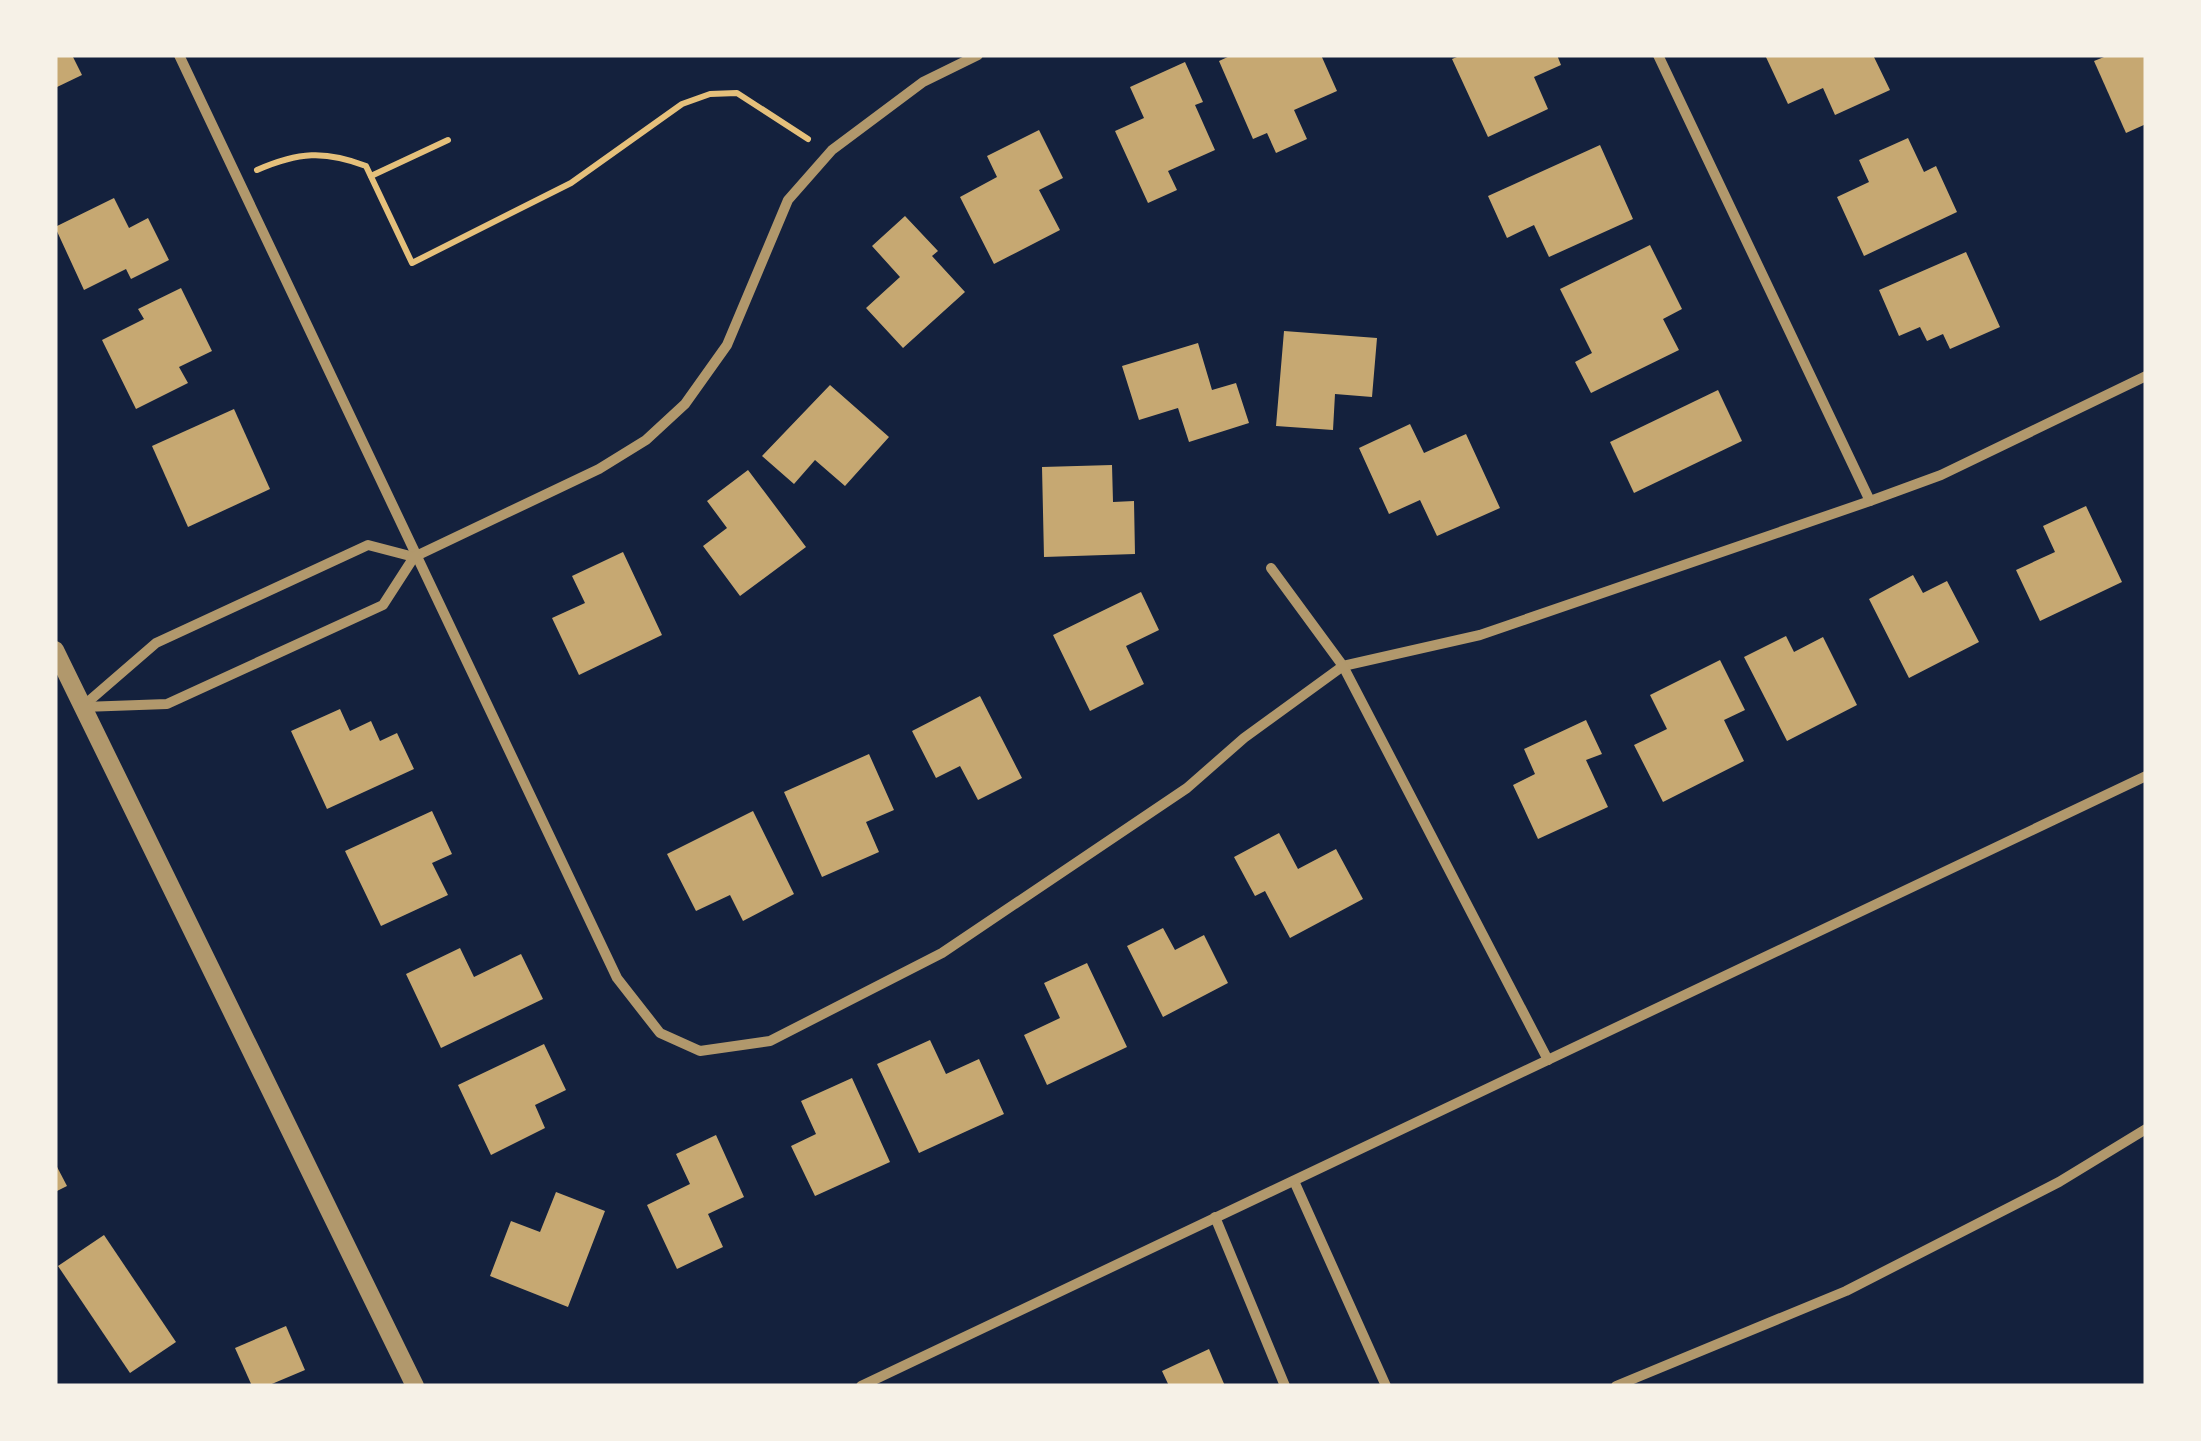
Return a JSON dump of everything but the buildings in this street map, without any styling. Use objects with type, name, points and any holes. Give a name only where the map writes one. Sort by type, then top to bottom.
[{"type":"street","points":[[179,55],[617,978],[660,1034],[700,1052],[770,1042],[942,953],[1187,788],[1244,738],[1343,666],[1480,635],[1870,501],[1940,475],[2146,376]]},
{"type":"street","points":[[82,708],[167,704],[383,605],[414,557],[598,469],[646,440],[685,404],[727,345],[788,200],[832,150],[923,82],[978,55]]},
{"type":"street","points":[[1658,55],[1870,501]]},
{"type":"street","points":[[82,708],[156,643],[350,553],[368,545],[414,557]]},
{"type":"street","points":[[1271,568],[1343,666],[1548,1060]]},
{"type":"street","points":[[55,650],[415,1386]]},
{"type":"street","points":[[861,1386],[2146,776]]},
{"type":"street","points":[[1616,1386],[1846,1291],[2059,1182],[2146,1129]]},
{"type":"street","points":[[1294,1181],[1386,1386]]},
{"type":"street","points":[[1216,1217],[1285,1386]]},
{"type":"path","points":[[237,178],[314,152],[335,154],[366,166],[412,262],[571,183],[682,104],[710,94],[738,93],[795,134],[832,150]]},
{"type":"path","points":[[372,176],[448,140]]}]
